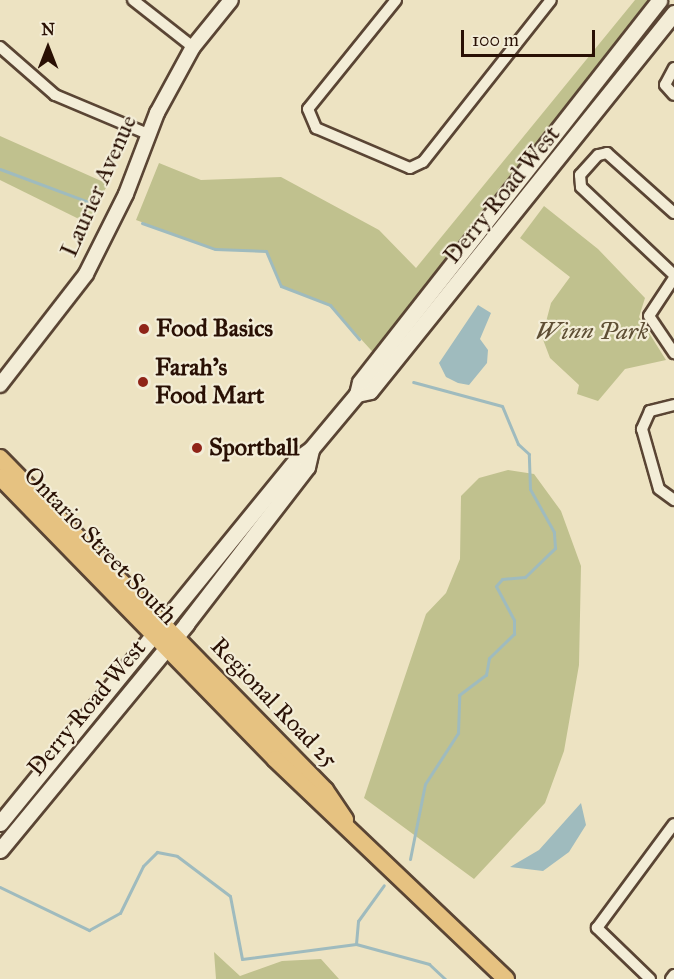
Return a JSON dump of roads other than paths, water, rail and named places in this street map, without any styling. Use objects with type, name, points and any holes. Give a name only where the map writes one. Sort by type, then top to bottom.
[{"type":"main road","name":"Derry Road West","points":[[357,394],[360,382],[658,0]]},
{"type":"main road","name":"Derry Road West","points":[[0,823],[296,460],[311,449],[357,394],[378,382],[674,13]]},
{"type":"main road","name":"Derry Road West","points":[[0,850],[171,642],[307,467],[311,449]]},
{"type":"main road","name":"Ontario Street South","points":[[0,458],[158,629]]},
{"type":"main road","name":"Ontario Street South","points":[[0,477],[171,642]]},
{"type":"main road","name":"Regional Road 25","points":[[171,642],[275,759],[345,820],[506,979]]},
{"type":"street","points":[[133,0],[194,47]]},
{"type":"street","name":"Laurier Avenue","points":[[0,386],[86,274],[126,194],[148,134],[194,47],[231,0]]},
{"type":"street","points":[[396,0],[309,109],[316,128],[410,168],[423,162],[551,0]]},
{"type":"street","points":[[0,46],[49,91],[148,134]]},
{"type":"street","points":[[674,68],[665,86],[674,95]]},
{"type":"street","points":[[674,213],[607,153],[597,155],[580,175],[581,187],[674,277],[649,316],[674,353]]},
{"type":"street","points":[[674,405],[650,411],[642,429],[659,489],[674,500]]},
{"type":"street","points":[[650,979],[597,928],[674,825]]},
{"type":"street","points":[[671,979],[674,975]]},
{"type":"water","points":[[478,305],[491,313],[480,339],[488,350],[487,363],[469,385],[458,383],[446,377],[439,363]]},
{"type":"water","points":[[581,803],[586,825],[569,852],[543,871],[510,867],[539,850]]},
{"type":"waterway","points":[[0,169],[94,204]]},
{"type":"waterway","points":[[142,223],[215,249],[266,251],[281,286],[330,305],[359,339]]},
{"type":"waterway","points":[[410,859],[425,784],[458,733],[459,695],[486,675],[489,658],[514,634],[514,620],[496,586],[502,579],[525,577],[555,548],[554,532],[530,489],[529,454],[518,444],[502,406],[413,382]]},
{"type":"waterway","points":[[0,887],[89,930],[120,913],[143,866],[157,852],[177,856],[230,896],[242,959],[356,944],[429,964],[445,979]]},
{"type":"waterway","points":[[356,944],[358,921],[384,885]]},
{"type":"place","name":"Food Basics","points":[[144,329]]},
{"type":"place","name":"Farah's Food Mart","points":[[143,382]]},
{"type":"place","name":"Sportball","points":[[197,448]]},
{"type":"park label","name":"Winn Park","points":[[592,332]]}]
